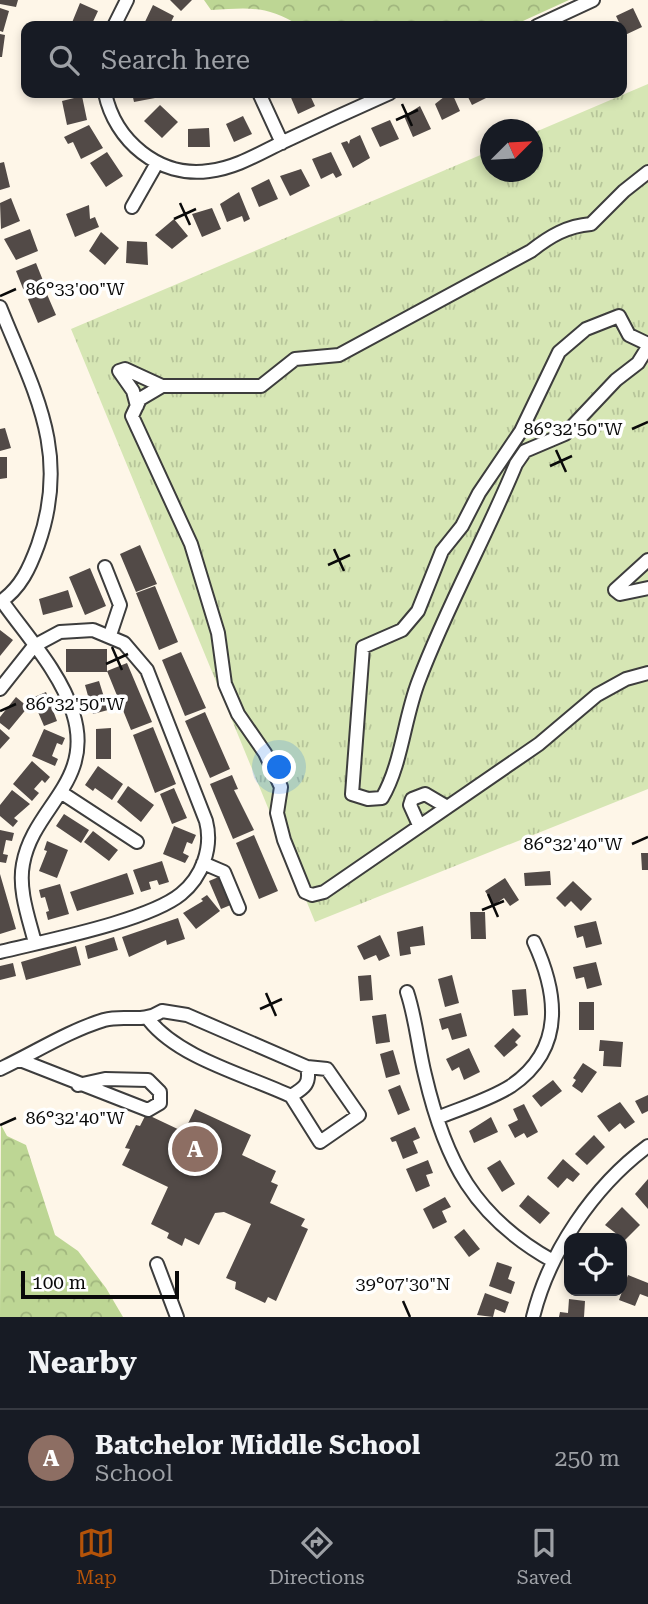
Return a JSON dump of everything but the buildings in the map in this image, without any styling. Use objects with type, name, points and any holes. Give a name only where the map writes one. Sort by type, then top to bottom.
[{"type":"street","points":[[116,21],[127,0]]},
{"type":"street","points":[[548,21],[593,0]]},
{"type":"street","points":[[107,98],[121,133],[158,163],[177,170],[206,172],[232,166],[379,98]]},
{"type":"street","points":[[261,98],[282,143]]},
{"type":"street","points":[[132,207],[158,163]]},
{"type":"street","points":[[137,406],[133,391],[119,371],[125,369],[162,386],[261,386],[295,359],[338,355],[531,251],[548,237],[573,225],[591,224],[624,191],[648,172]]},
{"type":"street","points":[[0,307],[42,412],[53,457],[50,503],[34,556],[23,579],[1,601],[64,692],[75,720],[76,762],[62,793],[29,841],[23,864],[22,890],[35,943]]},
{"type":"street","points":[[619,316],[629,335],[648,345],[638,363],[616,380],[565,434],[525,451],[516,464],[428,655],[407,710],[391,783],[382,798],[368,799],[352,794],[363,647],[402,630],[418,611],[442,551],[462,526],[479,493],[521,431],[559,352],[586,330],[619,316]]},
{"type":"street","points":[[162,386],[140,399],[132,416],[152,454],[198,564],[218,633],[225,684],[238,714],[265,753],[281,788],[277,813],[284,840],[305,892],[312,895],[324,892],[556,731],[597,695],[626,680],[648,673]]},
{"type":"street","points":[[648,560],[615,590],[620,594],[648,588]]},
{"type":"street","points":[[105,567],[120,605],[110,635]]},
{"type":"street","points":[[0,689],[34,646],[69,630],[93,630],[124,643],[147,670],[206,821],[209,838],[203,863],[188,887],[169,902],[90,929],[0,952]]},
{"type":"street","points":[[62,793],[137,842]]},
{"type":"street","points":[[419,825],[410,805],[412,799],[425,794],[447,807]]},
{"type":"street","points":[[203,863],[224,872],[239,908]]},
{"type":"street","points":[[437,1118],[512,1085],[530,1070],[542,1049],[552,1026],[554,1002],[549,978],[534,942]]},
{"type":"street","points":[[407,992],[437,1118],[455,1167],[477,1201],[511,1236],[553,1261]]},
{"type":"street","points":[[0,1069],[102,1021],[120,1017],[149,1020],[162,1011],[187,1016],[307,1067],[327,1069],[359,1115],[320,1142],[291,1096],[178,1047],[161,1036],[149,1020]]},
{"type":"street","points":[[20,1060],[78,1085],[148,1110],[160,1103],[160,1092],[148,1080],[105,1079],[78,1085]]},
{"type":"street","points":[[291,1096],[305,1088],[310,1078],[307,1067]]},
{"type":"street","points":[[533,1317],[553,1261],[569,1234],[613,1178],[648,1146]]},
{"type":"street","points":[[157,1264],[177,1317]]},
{"type":"green space","points":[[204,0],[569,0],[523,21],[291,21],[278,14],[257,9],[211,10]]},
{"type":"green space","points":[[648,84],[648,789],[315,922],[71,329],[480,155],[480,182],[543,182],[543,129],[615,98],[627,98],[627,93]]},
{"type":"green space","points":[[1,1125],[7,1136],[26,1145],[55,1235],[78,1251],[106,1288],[123,1317],[0,1317]]},
{"type":"place","name":"Batchelor Middle School","points":[[195,1149]]}]
